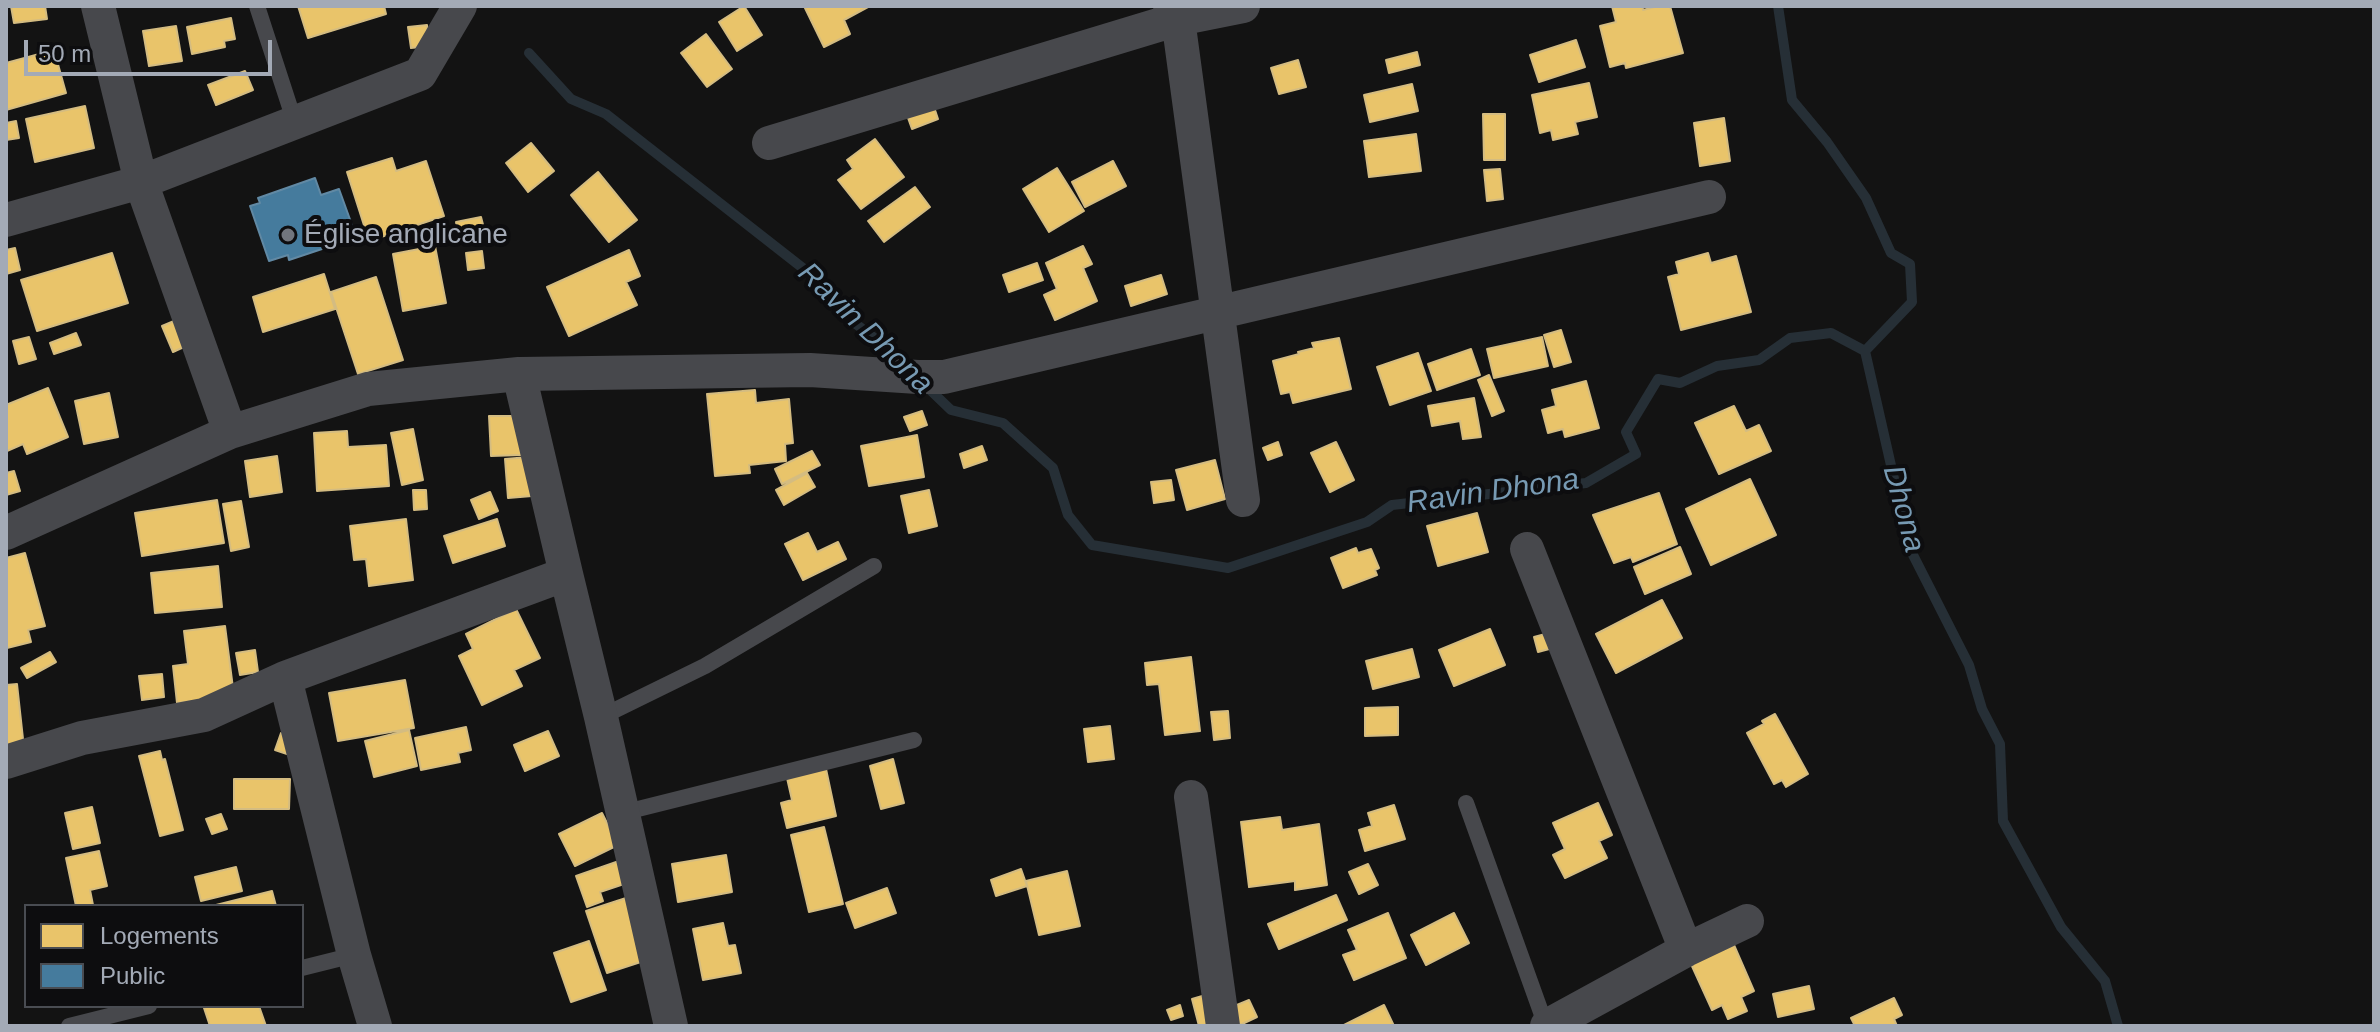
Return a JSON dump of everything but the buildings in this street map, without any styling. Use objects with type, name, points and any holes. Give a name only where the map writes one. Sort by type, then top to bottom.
[{"type":"street","points":[[98,6],[141,182],[230,432]]},
{"type":"street","points":[[6,220],[141,182],[420,74],[460,6]]},
{"type":"street","points":[[769,143],[1174,12],[1243,6]]},
{"type":"street","points":[[1174,12],[1243,500]]},
{"type":"street","points":[[6,533],[230,432],[368,389],[519,374],[810,370],[944,377],[1709,197]]},
{"type":"street","points":[[519,374],[671,1026]]},
{"type":"street","points":[[1527,549],[1686,950]]},
{"type":"street","points":[[6,762],[82,738],[204,715],[285,678],[566,574]]},
{"type":"street","points":[[285,678],[354,955],[375,1026]]},
{"type":"street","points":[[1191,797],[1223,1026]]},
{"type":"street","points":[[1547,1026],[1686,950],[1747,921]]},
{"type":"lane","points":[[257,6],[295,123]]},
{"type":"lane","points":[[601,717],[705,666],[874,566]]},
{"type":"lane","points":[[622,813],[914,740]]},
{"type":"lane","points":[[1466,803],[1547,1026]]},
{"type":"lane","points":[[304,968],[354,955]]},
{"type":"lane","points":[[69,1026],[141,1008]]},
{"type":"waterway","name":"Dhona","points":[[1778,6],[1792,100],[1827,142],[1866,198],[1891,253],[1910,264],[1912,302],[1865,351],[1910,549],[1969,665],[1982,709],[2000,744],[2003,821],[2061,927],[2105,981],[2118,1026]]},
{"type":"waterway","name":"Ravin Dhona","points":[[529,53],[571,99],[606,114],[827,287],[852,321],[906,366]]},
{"type":"waterway","name":"Ravin Dhona","points":[[926,386],[951,410],[1003,423],[1053,468],[1068,515],[1092,545],[1228,568],[1367,522],[1392,505],[1586,483],[1636,454],[1626,432],[1658,379],[1680,383],[1717,366],[1759,360],[1790,338],[1831,333],[1865,351]]},
{"type":"place","name":"Église anglicane","points":[[288,235]]}]
